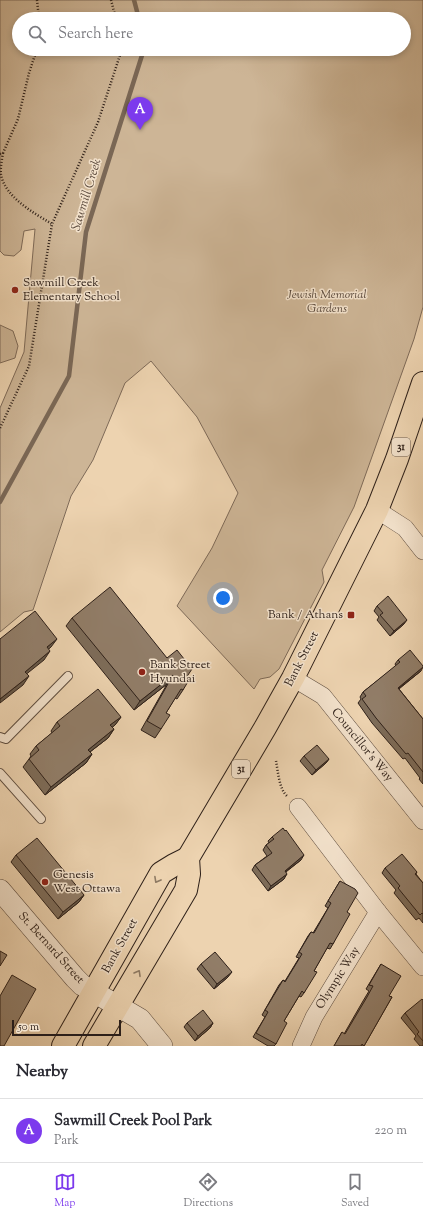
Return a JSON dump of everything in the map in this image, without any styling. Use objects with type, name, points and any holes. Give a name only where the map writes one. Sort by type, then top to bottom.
[{"type":"main road","name":"Bank Street","points":[[63,1046],[161,874],[188,858],[293,678],[377,510],[398,459],[423,383]]},
{"type":"main road","points":[[94,1046],[186,890],[189,874],[188,858]]},
{"type":"street","points":[[377,510],[405,528],[423,551]]},
{"type":"street","name":"Councillor's Way","points":[[293,678],[323,696],[423,821]]},
{"type":"street","points":[[298,807],[378,912],[423,967]]},
{"type":"street","name":"St. Bernard Street","points":[[0,890],[82,985],[140,1019],[162,1046]]},
{"type":"street","name":"Olympic Way","points":[[300,1046],[314,1017],[378,912]]},
{"type":"lane","points":[[0,737],[6,739],[68,676]]},
{"type":"lane","points":[[0,773],[41,819]]},
{"type":"path","points":[[37,0],[38,12]]},
{"type":"path","points":[[111,0],[114,12]]},
{"type":"path","points":[[35,56],[18,119],[2,153],[0,174],[7,188],[22,205],[52,224]]},
{"type":"path","points":[[0,428],[29,366],[52,224],[98,122],[120,56]]},
{"type":"path","points":[[276,761],[284,794],[298,807]]},
{"type":"green space","name":"Jewish Memorial Gardens","points":[[0,0],[423,0],[423,307],[414,339],[354,507],[322,570],[324,582],[279,669],[270,677],[260,679],[254,689],[177,606],[212,548],[238,493],[197,417],[151,361],[125,383],[93,460],[71,496],[33,610],[24,612],[0,632],[0,408],[24,352],[35,229],[24,231],[21,250],[14,256],[4,255],[0,251]]},
{"type":"green space","points":[[0,325],[13,331],[18,346],[15,358],[0,363]]},
{"type":"building","name":"Bank Street Hyundai","points":[[110,587],[167,658],[177,650],[192,669],[186,678],[189,680],[183,690],[181,689],[166,713],[170,715],[161,729],[147,721],[173,675],[140,701],[72,618]]},
{"type":"building","points":[[388,596],[407,620],[394,631],[380,615],[383,613],[377,606]]},
{"type":"building","points":[[35,611],[57,639],[47,647],[50,651],[25,672],[29,676],[0,699],[0,639]]},
{"type":"building","points":[[410,650],[423,667],[398,688],[423,719],[423,772],[408,753],[406,754],[362,699],[366,696],[363,692],[400,662],[398,660]]},
{"type":"building","points":[[98,689],[121,717],[110,725],[114,729],[88,750],[92,754],[51,787],[29,759],[39,750],[36,746],[60,726],[57,722]]},
{"type":"building","points":[[317,745],[329,759],[316,770],[304,756]]},
{"type":"building","points":[[283,828],[304,855],[285,871],[287,874],[271,886],[255,865],[272,853],[266,845],[274,839],[272,837]]},
{"type":"building","name":"Genesis West Ottawa","points":[[37,838],[84,895],[63,912],[16,855]]},
{"type":"building","points":[[402,854],[417,872],[415,874],[423,883],[423,914],[422,913],[420,915],[398,888],[400,886],[385,868]]},
{"type":"building","points":[[340,881],[355,889],[358,893],[347,912],[350,914],[333,944],[330,943],[314,971],[317,972],[304,993],[302,991],[284,1021],[287,1023],[276,1044],[256,1033],[268,1012],[265,1010],[283,980],[285,982],[302,954],[299,952],[311,932],[314,933],[331,903],[328,901]]},
{"type":"building","points":[[0,951],[7,955],[0,966]]},
{"type":"building","points":[[215,952],[232,972],[217,984],[201,964]]},
{"type":"building","points":[[381,964],[401,976],[389,996],[392,997],[364,1046],[362,1044],[361,1046],[334,1046],[342,1032],[345,1034],[367,997],[373,986],[369,985]]},
{"type":"building","points":[[12,975],[36,989],[4,1046],[0,1046],[0,996]]},
{"type":"building","points":[[422,999],[423,1041],[417,1034],[419,1032],[405,1013]]},
{"type":"building","points":[[203,1010],[213,1023],[198,1036],[187,1023]]},
{"type":"waterway","name":"Sawmill Creek","points":[[134,0],[137,12]]},
{"type":"waterway","name":"Sawmill Creek","points":[[0,502],[69,376],[86,232],[142,56]]},
{"type":"place","name":"Sawmill Creek Pool Park","points":[[140,130]]},
{"type":"place","name":"Sawmill Creek Elementary School","points":[[15,290]]},
{"type":"place","name":"Bank / Athans","points":[[351,615]]},
{"type":"place","name":"Bank Street Hyundai","points":[[142,672]]},
{"type":"place","name":"Genesis West Ottawa","points":[[45,882]]}]
